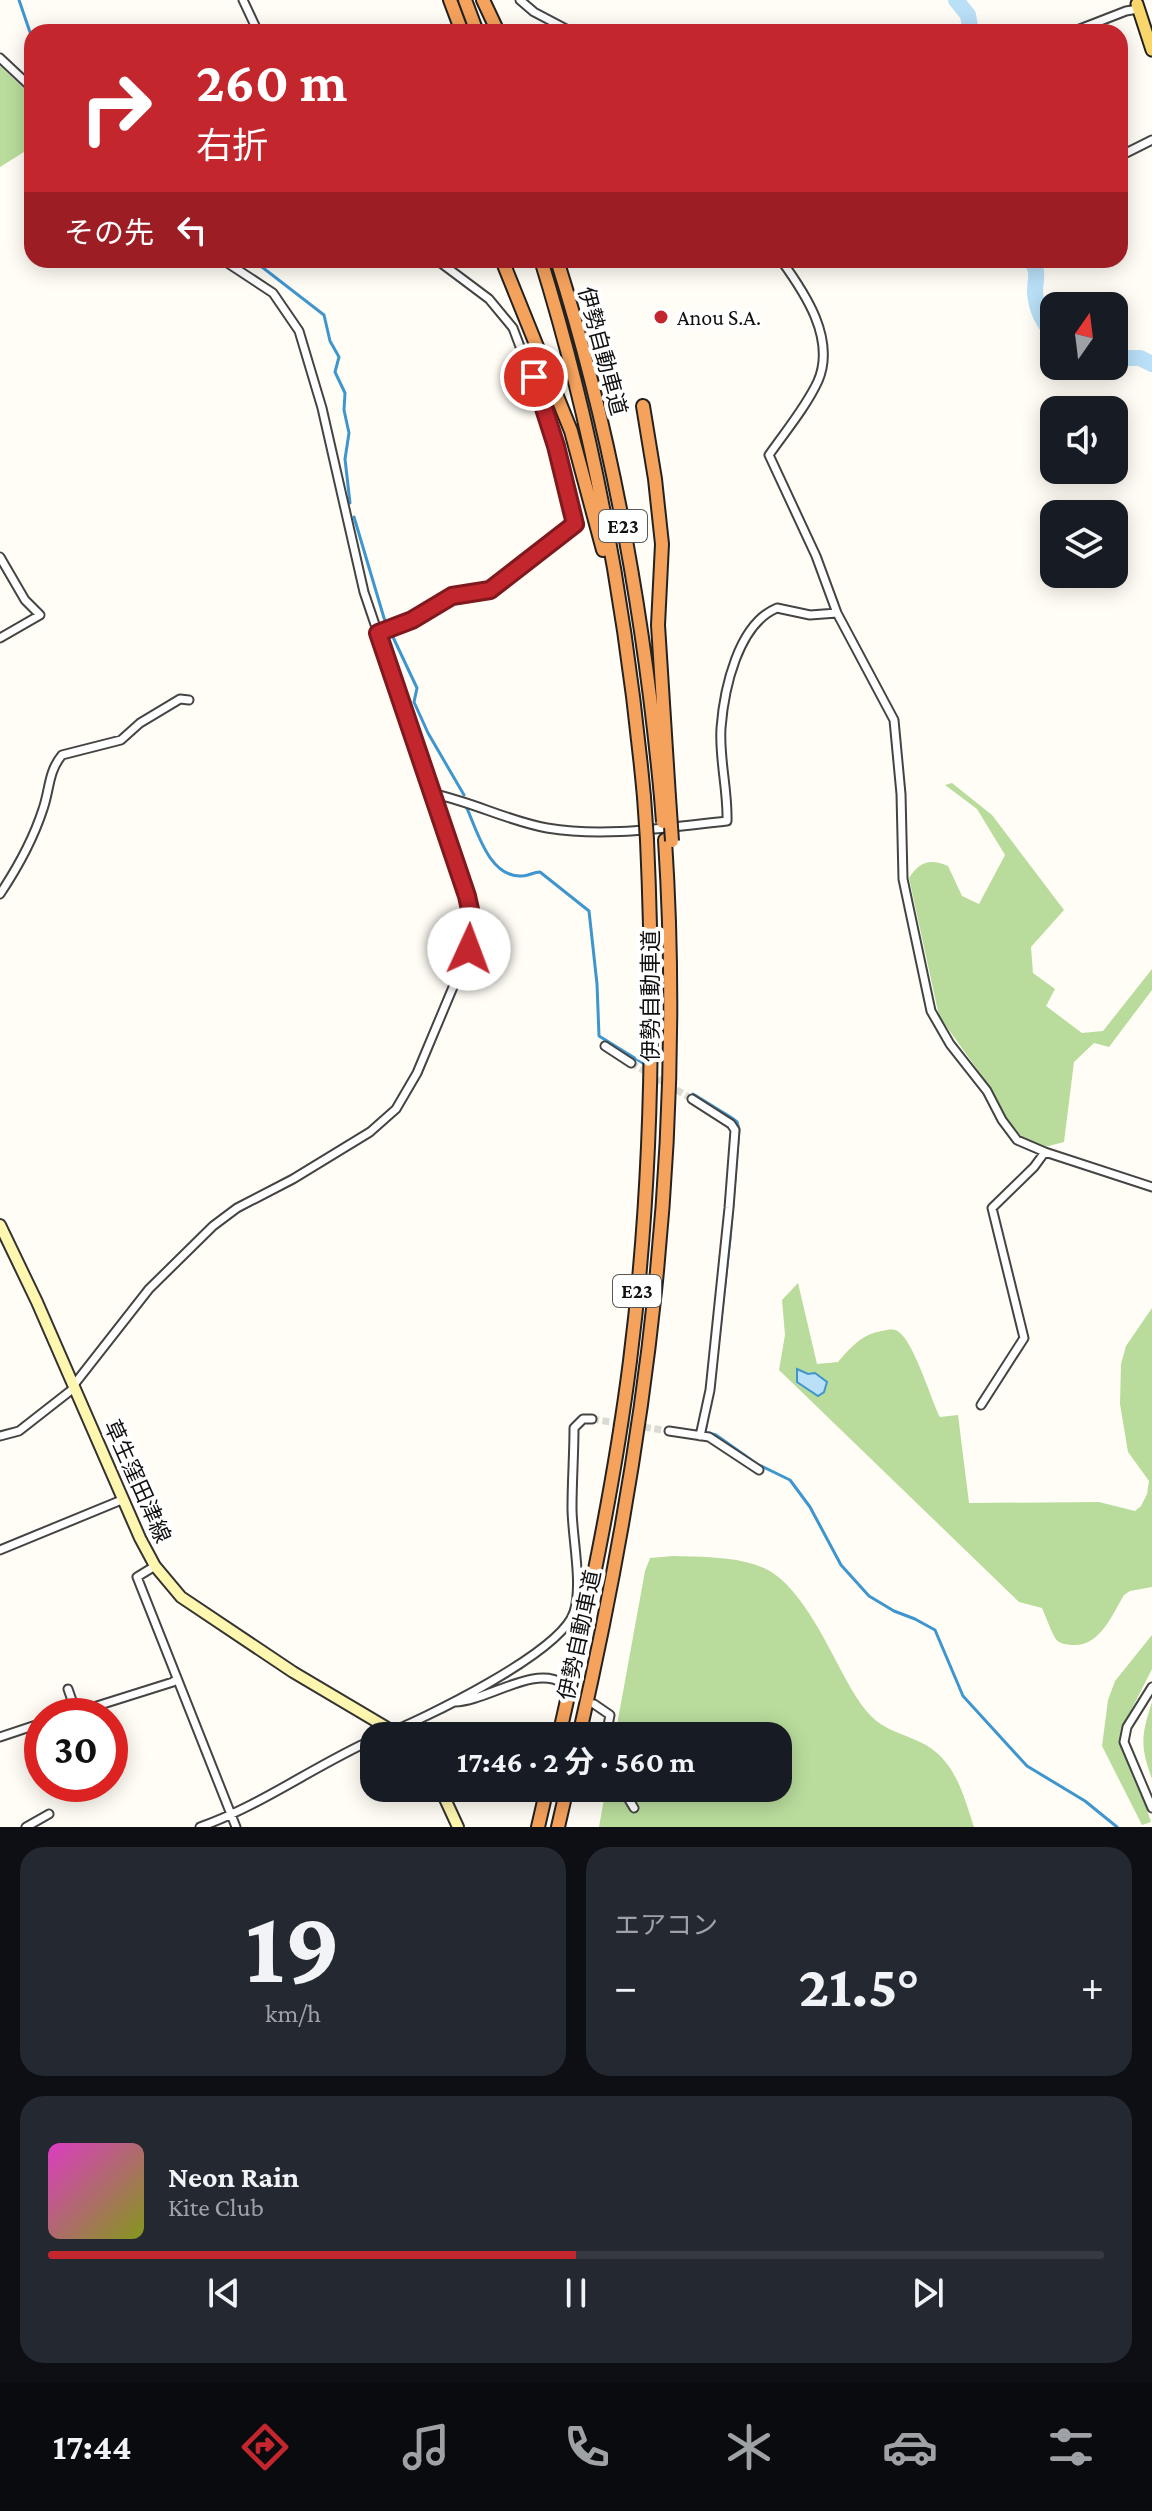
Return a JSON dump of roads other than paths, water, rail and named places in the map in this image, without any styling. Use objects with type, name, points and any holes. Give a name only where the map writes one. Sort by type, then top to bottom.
[{"type":"highway","points":[[450,0],[459,24]]},
{"type":"highway","points":[[465,0],[474,24]]},
{"type":"highway","points":[[483,0],[494,24]]},
{"type":"highway","points":[[505,268],[571,431],[624,630]]},
{"type":"highway","name":"伊勢自動車道","points":[[543,268],[590,443],[624,630],[644,797],[651,922],[652,1079],[646,1188],[630,1359],[594,1576],[562,1722]]},
{"type":"highway","name":"伊勢自動車道","points":[[559,268],[588,371],[620,508],[639,614],[665,797],[670,915],[671,1088],[655,1303],[639,1430],[582,1722]]},
{"type":"highway","points":[[643,406],[662,544],[658,625],[665,797]]},
{"type":"highway","points":[[538,1827],[544,1802]]},
{"type":"highway","points":[[558,1827],[564,1802]]},
{"type":"main road","points":[[1137,4],[1152,39]]},
{"type":"main road","points":[[1137,4],[1152,50]]},
{"type":"main road","name":"草生窪田津線","points":[[0,1225],[155,1566],[181,1597],[293,1672],[378,1722]]},
{"type":"main road","points":[[446,1802],[458,1827]]},
{"type":"street","points":[[243,0],[254,24]]},
{"type":"street","points":[[520,0],[534,12],[557,24]]},
{"type":"street","points":[[1093,24],[1137,4]]},
{"type":"street","points":[[0,58],[24,80]]},
{"type":"street","points":[[1128,152],[1152,140]]},
{"type":"street","points":[[0,1436],[19,1431],[74,1387],[149,1289],[213,1226],[237,1208],[293,1179],[370,1132],[401,1103],[466,958],[473,930],[467,896],[381,632],[361,580],[322,408],[299,331],[286,307],[273,293],[235,268]]},
{"type":"street","points":[[381,632],[412,620],[452,596],[490,590],[575,524],[551,429],[513,328],[489,299],[448,268]]},
{"type":"street","points":[[786,268],[812,309],[823,355],[816,385],[769,455],[816,556],[837,613],[894,720],[901,794],[903,879],[931,1011],[950,1044],[987,1091],[1014,1136],[1045,1152],[1152,1187]]},
{"type":"street","points":[[0,557],[25,600],[40,615],[0,638]]},
{"type":"street","points":[[434,794],[535,825],[570,831],[606,833],[727,821],[721,727],[730,675],[748,635],[760,617],[777,608],[810,615],[837,613]]},
{"type":"street","points":[[0,894],[25,853],[45,805],[50,773],[62,755],[121,740],[140,723],[180,699],[189,700]]},
{"type":"street","points":[[605,1046],[631,1063]]},
{"type":"street","points":[[692,1099],[731,1124],[735,1130],[710,1390],[700,1436]]},
{"type":"street","points":[[981,1405],[1024,1338],[992,1208],[1045,1152]]},
{"type":"street","points":[[419,1722],[530,1659],[573,1616],[576,1599],[572,1508],[574,1428],[583,1419],[592,1419]]},
{"type":"street","points":[[669,1431],[714,1440],[759,1470]]},
{"type":"street","points":[[0,1550],[124,1499]]},
{"type":"street","points":[[155,1566],[137,1577],[236,1827]]},
{"type":"street","points":[[453,1702],[477,1699],[540,1676],[555,1678],[562,1683]]},
{"type":"street","points":[[121,1698],[173,1682],[177,1678]]},
{"type":"street","points":[[1152,1687],[1127,1727],[1124,1742],[1152,1808]]},
{"type":"street","points":[[68,1689],[71,1698]]},
{"type":"street","points":[[594,1704],[610,1715],[609,1722]]},
{"type":"street","points":[[0,1737],[24,1729]]},
{"type":"street","points":[[200,1827],[257,1804],[360,1745]]},
{"type":"street","points":[[630,1802],[634,1808]]},
{"type":"street","points":[[26,1827],[49,1814]]},
{"type":"water","points":[[797,1369],[808,1374],[815,1373],[827,1382],[824,1392],[818,1396],[797,1382]]},
{"type":"waterway","points":[[19,0],[27,24]]},
{"type":"waterway","points":[[956,0],[968,15],[970,24]]},
{"type":"waterway","points":[[263,268],[324,315],[330,341],[339,357],[335,372],[345,393],[344,410],[349,433],[345,459],[350,503]]},
{"type":"waterway","points":[[1035,268],[1035,292],[1040,312]]},
{"type":"waterway","points":[[1128,358],[1140,358],[1152,364]]},
{"type":"waterway","points":[[354,517],[384,618],[417,688],[414,702],[464,795]]},
{"type":"waterway","points":[[466,806],[486,851],[501,869],[511,875],[522,876],[540,872],[589,911],[599,1036],[646,1065]]},
{"type":"waterway","points":[[693,1094],[732,1118],[739,1129],[715,1373]]},
{"type":"waterway","points":[[708,1415],[705,1432],[716,1435],[757,1464],[790,1480],[810,1507],[841,1565],[869,1596],[935,1630],[963,1696],[1027,1766],[1085,1801],[1117,1827]]},
{"type":"tunnel","points":[[631,1063],[692,1099]]},
{"type":"tunnel","points":[[592,1419],[669,1431]]},
{"type":"place","name":"Anou S.A.","points":[[661,317]]}]
